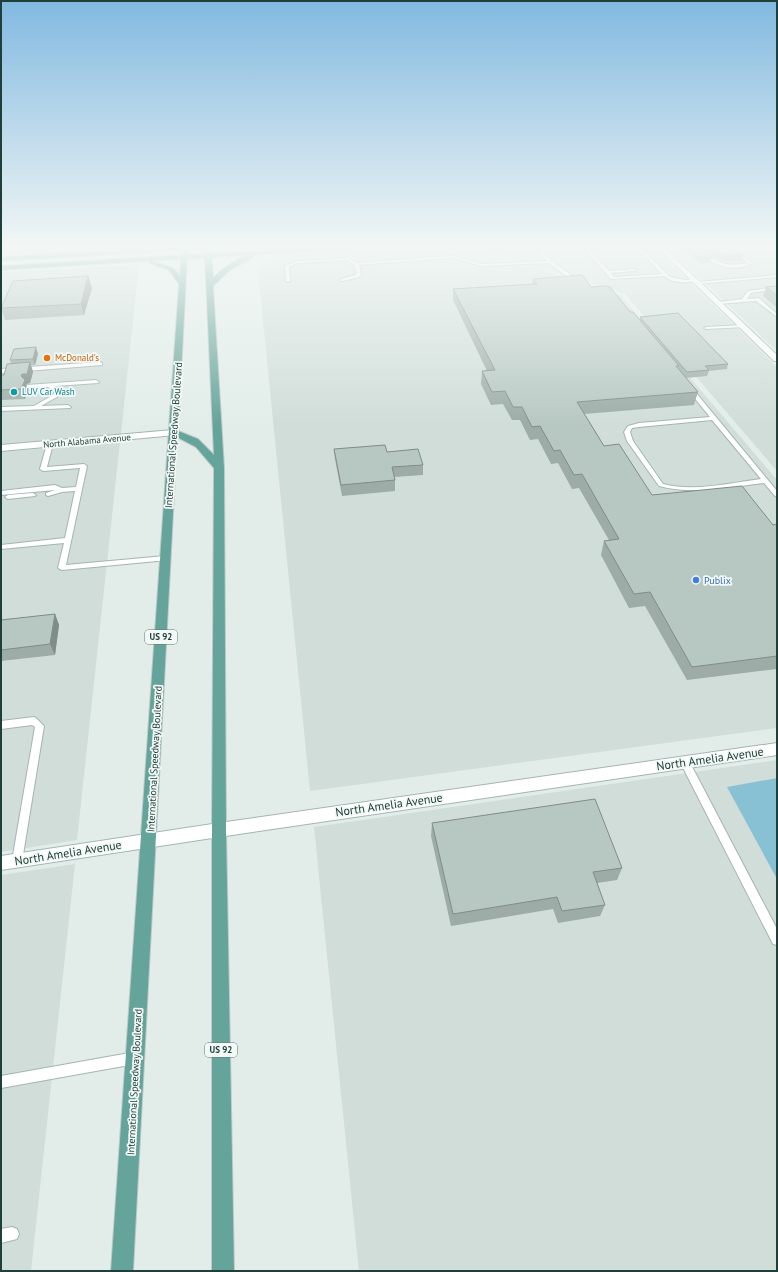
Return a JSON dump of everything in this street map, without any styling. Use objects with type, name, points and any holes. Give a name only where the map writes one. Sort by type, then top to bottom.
[{"type":"main road","name":"International Speedway Boulevard","points":[[122,1271],[181,306]]},
{"type":"main road","name":"US 92","points":[[210,306],[219,468],[219,830],[223,1271]]},
{"type":"main road","points":[[173,433],[188,437],[203,446],[219,468]]},
{"type":"street","points":[[723,306],[776,356]]},
{"type":"street","name":"North Alabama Avenue","points":[[1,448],[173,433]]},
{"type":"street","name":"North Amelia Avenue","points":[[1,863],[149,840],[777,749]]},
{"type":"lane","points":[[766,306],[777,316]]},
{"type":"lane","points":[[706,328],[743,326]]},
{"type":"lane","points":[[1,371],[100,364]]},
{"type":"lane","points":[[29,386],[96,382]]},
{"type":"lane","points":[[685,382],[777,495]]},
{"type":"lane","points":[[34,407],[55,396],[58,391],[50,385]]},
{"type":"lane","points":[[1,409],[68,407]]},
{"type":"lane","points":[[714,418],[639,425],[630,427],[627,432],[630,441],[661,485],[685,489],[765,481]]},
{"type":"lane","points":[[50,444],[43,469],[84,466],[62,568],[165,558]]},
{"type":"lane","points":[[1,493],[55,487],[61,490]]},
{"type":"lane","points":[[48,494],[61,490],[78,489]]},
{"type":"lane","points":[[1,498],[33,495]]},
{"type":"lane","points":[[1,547],[68,540]]},
{"type":"lane","points":[[1,725],[34,721],[40,726],[17,861]]},
{"type":"lane","points":[[685,762],[777,940]]},
{"type":"lane","points":[[1,1082],[136,1058]]},
{"type":"shaded area","points":[[1,306],[135,306],[121,434],[1,444]]},
{"type":"shaded area","points":[[262,306],[630,306],[777,480],[777,728],[310,791]]},
{"type":"shaded area","points":[[636,306],[715,306],[777,367],[777,471]]},
{"type":"shaded area","points":[[730,306],[777,306],[777,351]]},
{"type":"shaded area","points":[[120,442],[77,840],[1,852],[1,452]]},
{"type":"shaded area","points":[[777,760],[777,778],[728,787],[777,879],[777,1271],[359,1271],[314,827]]},
{"type":"shaded area","points":[[75,864],[31,1271],[1,1271],[1,875]]},
{"type":"water","points":[[777,778],[777,879],[727,787]]},
{"type":"building","points":[[2,306],[34,306],[1,308]]},
{"type":"building","points":[[462,306],[625,306],[630,312],[633,312],[679,366],[676,366],[698,392],[577,402],[604,446],[619,444],[652,495],[742,486],[773,525],[777,524],[777,656],[692,667],[650,592],[634,594],[604,541],[619,539],[582,474],[574,475],[560,450],[554,451],[540,426],[532,427],[522,407],[513,407],[505,391],[492,392],[482,371],[495,370]]},
{"type":"building","points":[[678,313],[728,364],[705,366],[709,370],[687,372],[640,317]]},
{"type":"building","points":[[36,347],[33,359],[10,360],[14,349]]},
{"type":"building","points":[[30,362],[27,374],[22,374],[21,376],[25,380],[21,389],[1,390],[1,375],[4,375],[7,364]]},
{"type":"building","points":[[385,445],[387,452],[418,449],[423,465],[392,467],[395,480],[341,485],[334,449]]},
{"type":"building","points":[[55,614],[50,644],[1,650],[1,620]]},
{"type":"building","points":[[595,799],[622,868],[593,872],[605,905],[562,911],[557,897],[453,914],[432,823]]},
{"type":"place","name":"McDonald's","points":[[47,358]]},
{"type":"place","name":"LUV Car Wash","points":[[14,392]]},
{"type":"place","name":"Publix","points":[[696,580]]}]
